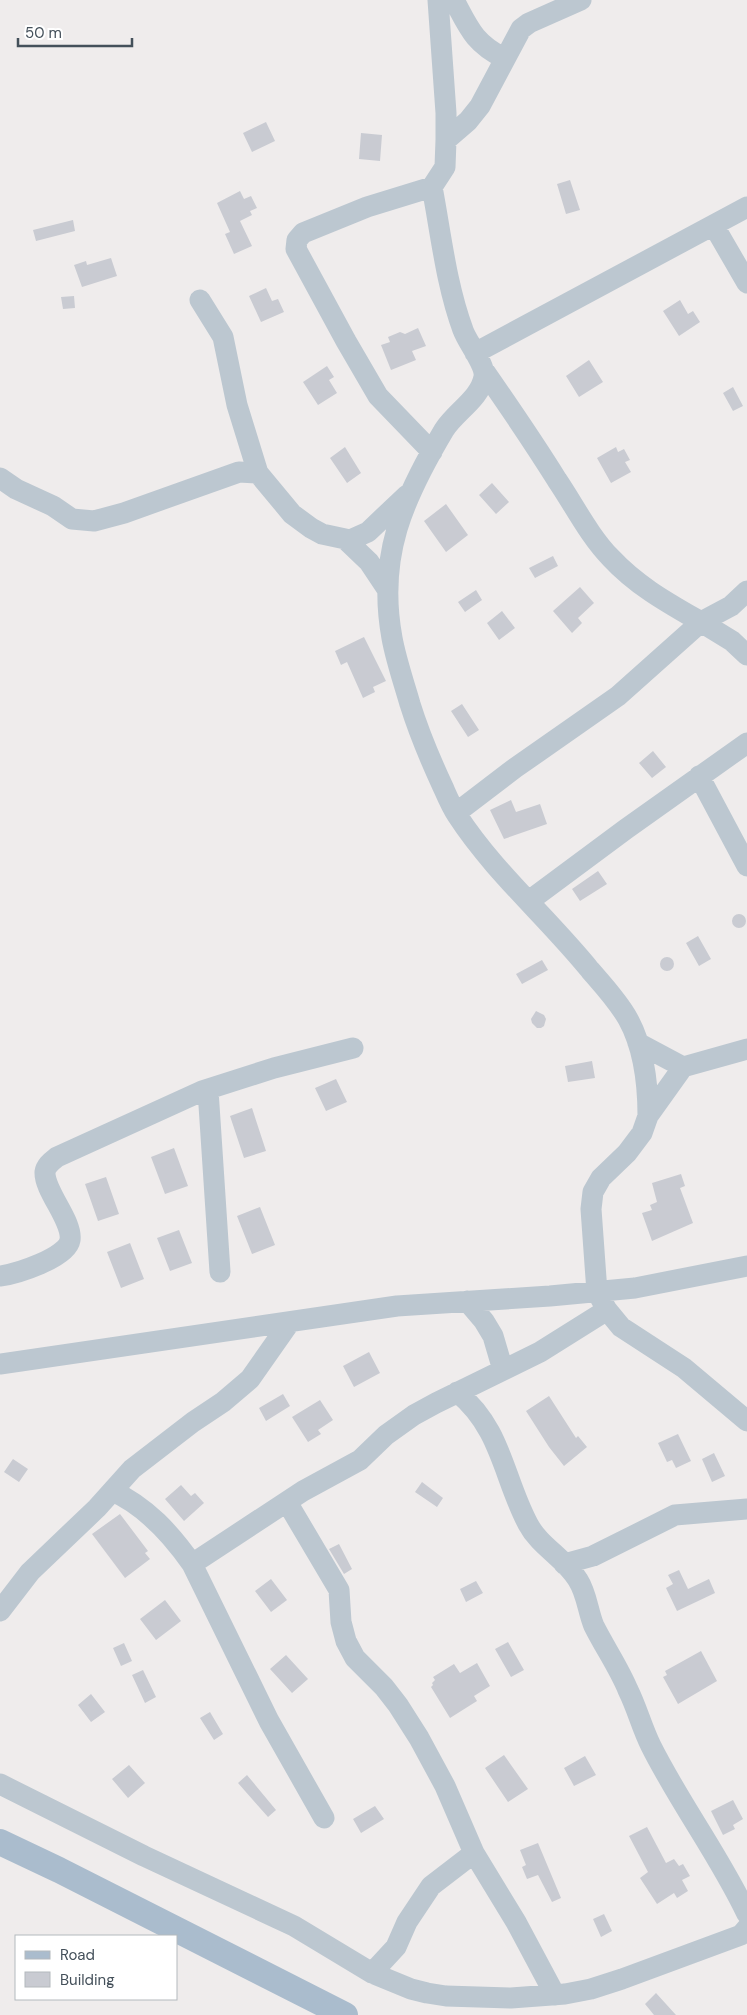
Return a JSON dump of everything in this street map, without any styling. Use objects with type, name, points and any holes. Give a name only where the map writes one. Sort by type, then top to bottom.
[{"type":"main road","points":[[0,1842],[345,2015]]},
{"type":"street","points":[[432,452],[378,396],[296,249],[297,240],[303,233],[367,207],[432,187],[445,167],[446,140],[438,0]]},
{"type":"street","points":[[454,0],[476,39],[484,47],[504,58]]},
{"type":"street","points":[[446,140],[468,121],[480,106],[515,38],[525,25],[581,0]]},
{"type":"street","points":[[432,187],[454,303],[464,334],[485,372],[610,557],[654,596],[732,641],[747,655]]},
{"type":"street","points":[[475,353],[747,207]]},
{"type":"street","points":[[714,226],[747,283]]},
{"type":"street","points":[[200,300],[223,337],[235,397],[258,473],[292,514],[322,534],[346,540],[355,539],[368,532],[410,492]]},
{"type":"street","points":[[485,372],[482,384],[475,395],[445,427],[410,492],[392,547],[387,573],[392,640],[425,749],[456,813],[491,860],[578,955],[628,1019],[638,1043],[648,1087],[648,1116]]},
{"type":"street","points":[[0,478],[16,489],[53,506],[72,519],[94,521],[124,513],[239,472],[258,473]]},
{"type":"street","points":[[346,540],[370,562],[387,589]]},
{"type":"street","points":[[456,813],[515,768],[618,696],[701,622],[731,606],[747,591]]},
{"type":"street","points":[[529,901],[747,743]]},
{"type":"street","points":[[699,776],[747,866]]},
{"type":"street","points":[[638,1043],[683,1067]]},
{"type":"street","points":[[0,1276],[47,1261],[66,1248],[70,1241],[69,1231],[45,1172],[48,1164],[57,1157],[208,1090],[274,1068],[353,1048]]},
{"type":"street","points":[[747,1049],[683,1067],[648,1116],[642,1133],[627,1153],[601,1178],[593,1192],[591,1209],[597,1292],[607,1310],[621,1327],[684,1368],[747,1421]]},
{"type":"street","points":[[208,1090],[220,1272]]},
{"type":"street","points":[[0,1364],[397,1306],[550,1296],[635,1288],[747,1266]]},
{"type":"street","points":[[468,1301],[493,1336],[504,1370]]},
{"type":"street","points":[[192,1564],[319,1481],[360,1460],[386,1435],[407,1420],[458,1392],[540,1352],[607,1310]]},
{"type":"street","points":[[0,1612],[30,1572],[139,1464],[193,1422],[223,1402],[250,1379],[290,1322]]},
{"type":"street","points":[[458,1392],[473,1405],[488,1428],[504,1461],[528,1524],[540,1542],[564,1564],[579,1582],[594,1625],[628,1688],[664,1772],[742,1889],[747,1914]]},
{"type":"street","points":[[112,1491],[136,1503],[145,1511],[181,1548],[192,1564],[269,1722],[324,1818]]},
{"type":"street","points":[[286,1502],[339,1590],[341,1622],[346,1641],[355,1658],[384,1687],[419,1738],[445,1786],[474,1853],[516,1922],[555,1995]]},
{"type":"street","points":[[564,1564],[593,1556],[675,1515],[747,1509]]},
{"type":"street","points":[[0,1784],[144,1856],[294,1926],[372,1973],[411,1989],[446,1996],[510,1998],[555,1995],[591,1989],[741,1935],[747,1928]]},
{"type":"street","points":[[372,1973],[396,1947],[408,1922],[431,1886],[474,1853]]},
{"type":"building","points":[[266,122],[275,141],[252,152],[243,133]]},
{"type":"building","points":[[361,133],[382,135],[380,161],[359,159]]},
{"type":"building","points":[[570,180],[580,210],[566,214],[557,184]]},
{"type":"building","points":[[240,191],[244,199],[251,196],[257,208],[250,211],[252,215],[240,221],[252,246],[234,254],[225,234],[230,232],[217,203]]},
{"type":"building","points":[[73,220],[75,231],[36,241],[33,230]]},
{"type":"building","points":[[111,258],[117,276],[82,287],[74,265],[86,261],[87,265]]},
{"type":"building","points":[[266,288],[272,301],[278,299],[284,312],[261,322],[249,296]]},
{"type":"building","points":[[74,296],[75,308],[63,309],[61,297]]},
{"type":"building","points":[[680,300],[688,314],[693,311],[700,322],[679,336],[663,311]]},
{"type":"building","points":[[418,328],[426,346],[412,351],[416,360],[391,370],[381,345],[390,342],[388,337],[400,332],[405,334]]},
{"type":"building","points":[[589,360],[603,382],[579,397],[566,376]]},
{"type":"building","points":[[327,366],[334,377],[329,380],[337,393],[318,405],[303,382]]},
{"type":"building","points":[[733,387],[743,406],[733,411],[723,393]]},
{"type":"building","points":[[345,447],[361,473],[347,483],[330,458]]},
{"type":"building","points":[[616,447],[618,452],[624,449],[630,460],[625,462],[631,472],[611,483],[597,458]]},
{"type":"building","points":[[492,483],[509,502],[496,514],[479,495]]},
{"type":"building","points":[[446,504],[468,535],[446,552],[424,521]]},
{"type":"building","points":[[553,556],[558,566],[535,578],[529,568]]},
{"type":"building","points":[[580,587],[594,603],[578,618],[582,623],[572,633],[553,611]]},
{"type":"building","points":[[476,590],[482,600],[465,612],[458,602]]},
{"type":"building","points":[[502,611],[515,628],[499,640],[487,623]]},
{"type":"building","points":[[364,637],[386,681],[373,687],[375,692],[363,698],[347,662],[341,665],[335,651]]},
{"type":"building","points":[[462,704],[479,730],[468,737],[451,711]]},
{"type":"building","points":[[653,751],[666,767],[652,778],[639,763]]},
{"type":"building","points":[[511,800],[516,812],[540,804],[547,824],[504,839],[490,810]]},
{"type":"building","points":[[598,871],[607,884],[580,901],[572,889]]},
{"type":"building","points":[[736,914],[742,914],[746,921],[742,928],[736,928],[732,924],[732,918]]},
{"type":"building","points":[[698,936],[711,959],[699,966],[686,943]]},
{"type":"building","points":[[667,957],[672,959],[674,964],[672,969],[667,971],[662,969],[660,964],[662,959]]},
{"type":"building","points":[[542,960],[548,970],[522,984],[516,974]]},
{"type":"building","points":[[536,1011],[544,1015],[546,1019],[544,1026],[541,1028],[537,1028],[532,1023],[531,1019]]},
{"type":"building","points":[[592,1061],[595,1078],[568,1082],[565,1066]]},
{"type":"building","points":[[336,1079],[347,1102],[326,1111],[315,1088]]},
{"type":"building","points":[[252,1108],[266,1151],[244,1158],[230,1116]]},
{"type":"building","points":[[174,1148],[188,1186],[165,1194],[151,1157]]},
{"type":"building","points":[[681,1174],[685,1186],[680,1188],[693,1223],[652,1241],[642,1213],[652,1210],[650,1205],[657,1202],[652,1183]]},
{"type":"building","points":[[106,1177],[119,1214],[98,1221],[85,1184]]},
{"type":"building","points":[[260,1207],[275,1245],[252,1254],[237,1216]]},
{"type":"building","points":[[179,1230],[192,1263],[170,1271],[157,1238]]},
{"type":"building","points":[[130,1243],[144,1279],[121,1288],[107,1252]]},
{"type":"building","points":[[369,1352],[380,1373],[354,1387],[343,1366]]},
{"type":"building","points":[[283,1394],[290,1406],[266,1421],[259,1408]]},
{"type":"building","points":[[549,1396],[576,1438],[578,1436],[587,1447],[564,1466],[549,1447],[526,1411]]},
{"type":"building","points":[[320,1400],[333,1420],[318,1430],[321,1434],[308,1442],[292,1417]]},
{"type":"building","points":[[678,1434],[691,1461],[676,1468],[672,1460],[667,1462],[658,1443]]},
{"type":"building","points":[[714,1453],[725,1476],[712,1482],[702,1459]]},
{"type":"building","points":[[13,1459],[28,1469],[19,1482],[4,1472]]},
{"type":"building","points":[[422,1482],[443,1498],[437,1507],[415,1492]]},
{"type":"building","points":[[181,1485],[191,1496],[195,1493],[204,1503],[184,1521],[165,1499]]},
{"type":"building","points":[[120,1514],[148,1551],[145,1553],[150,1559],[125,1578],[92,1534]]},
{"type":"building","points":[[339,1544],[352,1569],[344,1574],[329,1549]]},
{"type":"building","points":[[679,1570],[688,1589],[709,1579],[715,1593],[677,1611],[666,1588],[673,1584],[668,1575]]},
{"type":"building","points":[[271,1579],[287,1600],[271,1612],[255,1591]]},
{"type":"building","points":[[476,1581],[483,1593],[466,1602],[460,1589]]},
{"type":"building","points":[[165,1600],[181,1621],[156,1640],[140,1619]]},
{"type":"building","points":[[508,1642],[524,1670],[511,1677],[495,1649]]},
{"type":"building","points":[[124,1643],[132,1661],[121,1666],[113,1648]]},
{"type":"building","points":[[701,1651],[717,1681],[678,1704],[663,1677],[667,1675],[665,1671]]},
{"type":"building","points":[[286,1655],[308,1679],[292,1693],[270,1669]]},
{"type":"building","points":[[477,1663],[490,1686],[474,1696],[477,1701],[450,1718],[431,1687],[435,1680],[433,1677],[454,1664],[460,1673]]},
{"type":"building","points":[[143,1670],[156,1697],[145,1703],[132,1675]]},
{"type":"building","points":[[91,1694],[105,1712],[91,1722],[78,1705]]},
{"type":"building","points":[[210,1712],[223,1734],[214,1740],[200,1718]]},
{"type":"building","points":[[504,1755],[528,1789],[508,1802],[485,1768]]},
{"type":"building","points":[[585,1756],[596,1775],[574,1786],[564,1768]]},
{"type":"building","points":[[129,1765],[145,1783],[128,1798],[112,1779]]},
{"type":"building","points":[[247,1775],[276,1810],[268,1817],[238,1783]]},
{"type":"building","points":[[733,1800],[743,1819],[733,1825],[735,1829],[723,1835],[711,1811]]},
{"type":"building","points":[[375,1806],[384,1819],[361,1833],[353,1819]]},
{"type":"building","points":[[647,1827],[666,1863],[674,1859],[679,1866],[683,1864],[690,1876],[682,1880],[688,1891],[677,1898],[674,1893],[657,1904],[640,1878],[648,1872],[629,1836]]},
{"type":"building","points":[[538,1843],[561,1898],[552,1902],[538,1875],[527,1879],[522,1867],[526,1865],[520,1850]]},
{"type":"building","points":[[604,1914],[612,1931],[601,1937],[593,1919]]},
{"type":"building","points":[[656,1993],[676,2015],[654,2015],[645,2004]]}]
